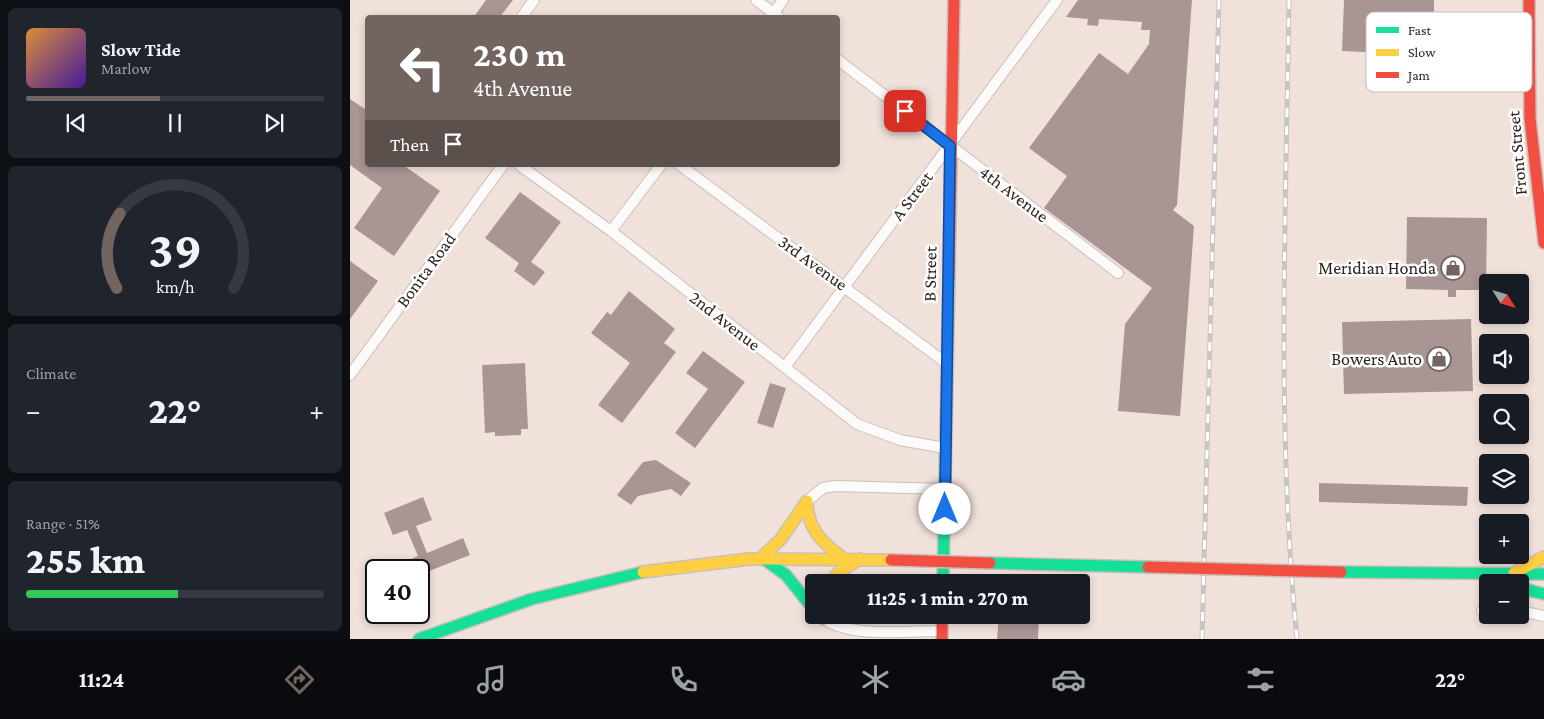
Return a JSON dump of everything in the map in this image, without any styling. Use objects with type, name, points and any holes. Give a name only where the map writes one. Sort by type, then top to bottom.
[{"type":"main road","name":"B Street","points":[[944,574],[946,363],[954,0]]},
{"type":"main road","name":"Front Street","points":[[1530,92],[1530,119],[1544,243]]},
{"type":"main road","points":[[807,501],[807,516],[810,526],[824,544],[843,558]]},
{"type":"main road","points":[[762,558],[781,539],[807,501]]},
{"type":"main road","points":[[1513,573],[1544,557]]},
{"type":"main road","points":[[762,558],[780,568],[805,598]]},
{"type":"main road","points":[[419,639],[474,617],[584,583],[665,567],[762,558],[843,558],[1341,572],[1544,574]]},
{"type":"main road","points":[[838,574],[860,559]]},
{"type":"main road","points":[[1461,574],[1479,578]]},
{"type":"main road","points":[[1529,590],[1544,594]]},
{"type":"street","points":[[523,15],[534,0]]},
{"type":"street","points":[[756,0],[774,15]]},
{"type":"street","points":[[776,15],[783,0]]},
{"type":"street","name":"A Street","points":[[785,367],[950,146],[1052,2]]},
{"type":"street","name":"4th Avenue","points":[[840,62],[1118,273]]},
{"type":"street","name":"Bonita Road","points":[[350,375],[502,167]]},
{"type":"street","name":"2nd Avenue","points":[[522,167],[611,231],[857,424],[900,440],[945,448]]},
{"type":"street","points":[[611,231],[659,167]]},
{"type":"street","name":"3rd Avenue","points":[[683,167],[946,363]]},
{"type":"street","points":[[807,501],[823,488],[835,486],[944,489]]},
{"type":"street","points":[[1529,613],[1544,616]]},
{"type":"street","points":[[834,624],[850,629],[942,635]]},
{"type":"building","points":[[486,0],[513,0],[501,15],[475,15]]},
{"type":"building","points":[[1078,0],[1192,0],[1177,205],[1173,210],[1194,226],[1180,416],[1118,411],[1125,324],[1152,288],[1044,208],[1067,176],[1029,148],[1099,53],[1128,74],[1149,44],[1150,30],[1141,30],[1142,22],[1099,19],[1098,26],[1087,25],[1088,19],[1066,17]]},
{"type":"building","points":[[1344,0],[1434,0],[1434,12],[1366,12],[1366,52],[1342,51]]},
{"type":"building","points":[[350,99],[365,109],[365,167],[406,167],[440,191],[394,256],[354,228],[382,188],[350,165]]},
{"type":"building","points":[[520,192],[561,222],[531,262],[545,272],[534,286],[514,271],[519,263],[485,238]]},
{"type":"building","points":[[1407,217],[1487,218],[1486,274],[1479,274],[1479,290],[1456,290],[1456,297],[1448,297],[1448,290],[1406,289]]},
{"type":"building","points":[[350,261],[378,281],[350,319]]},
{"type":"building","points":[[629,291],[675,329],[664,343],[676,352],[622,423],[598,405],[630,363],[591,333],[607,312],[611,315]]},
{"type":"building","points":[[1471,319],[1473,391],[1344,394],[1342,322]]},
{"type":"building","points":[[703,351],[745,382],[695,448],[675,433],[708,389],[686,373]]},
{"type":"building","points":[[525,363],[528,429],[521,429],[521,435],[495,436],[495,432],[485,433],[482,365]]},
{"type":"building","points":[[770,383],[786,388],[773,428],[757,423]]},
{"type":"building","points":[[656,460],[691,483],[681,496],[671,489],[638,496],[631,505],[617,495],[643,462]]},
{"type":"building","points":[[1319,483],[1468,487],[1467,506],[1319,502]]},
{"type":"building","points":[[423,497],[432,520],[416,526],[427,553],[463,538],[470,555],[430,571],[430,559],[412,559],[418,556],[407,530],[393,535],[384,513]]},
{"type":"building","points":[[998,624],[1039,624],[1038,639],[997,639]]},
{"type":"railway","points":[[1202,639],[1219,0]]},
{"type":"railway","points":[[1289,0],[1284,400],[1286,480],[1297,639]]},
{"type":"traffic: fast","points":[[943,574],[949,277]]},
{"type":"traffic: fast","points":[[764,559],[786,575],[805,599]]},
{"type":"traffic: fast","points":[[990,563],[1148,567]]},
{"type":"traffic: fast","points":[[419,639],[532,599],[643,572]]},
{"type":"traffic: fast","points":[[1341,572],[1544,574]]},
{"type":"traffic: fast","points":[[1529,590],[1544,594]]},
{"type":"traffic: slow","points":[[807,501],[810,519],[817,534],[843,558]]},
{"type":"traffic: slow","points":[[760,559],[781,539],[807,501]]},
{"type":"traffic: slow","points":[[1514,573],[1544,557]]},
{"type":"traffic: slow","points":[[643,572],[749,559],[891,560]]},
{"type":"traffic: slow","points":[[837,574],[860,559]]},
{"type":"traffic: jam","points":[[949,277],[954,0]]},
{"type":"traffic: jam","points":[[1529,0],[1529,12]]},
{"type":"traffic: jam","points":[[1530,92],[1530,119],[1544,243]]},
{"type":"traffic: jam","points":[[891,560],[990,563]]},
{"type":"traffic: jam","points":[[1148,567],[1341,572]]},
{"type":"traffic: jam","points":[[942,624],[942,639]]},
{"type":"place","name":"Meridian Honda","points":[[1453,268]]},
{"type":"place","name":"Bowers Auto","points":[[1439,359]]},
{"type":"route","points":[[905,111],[950,146],[945,509]]}]
